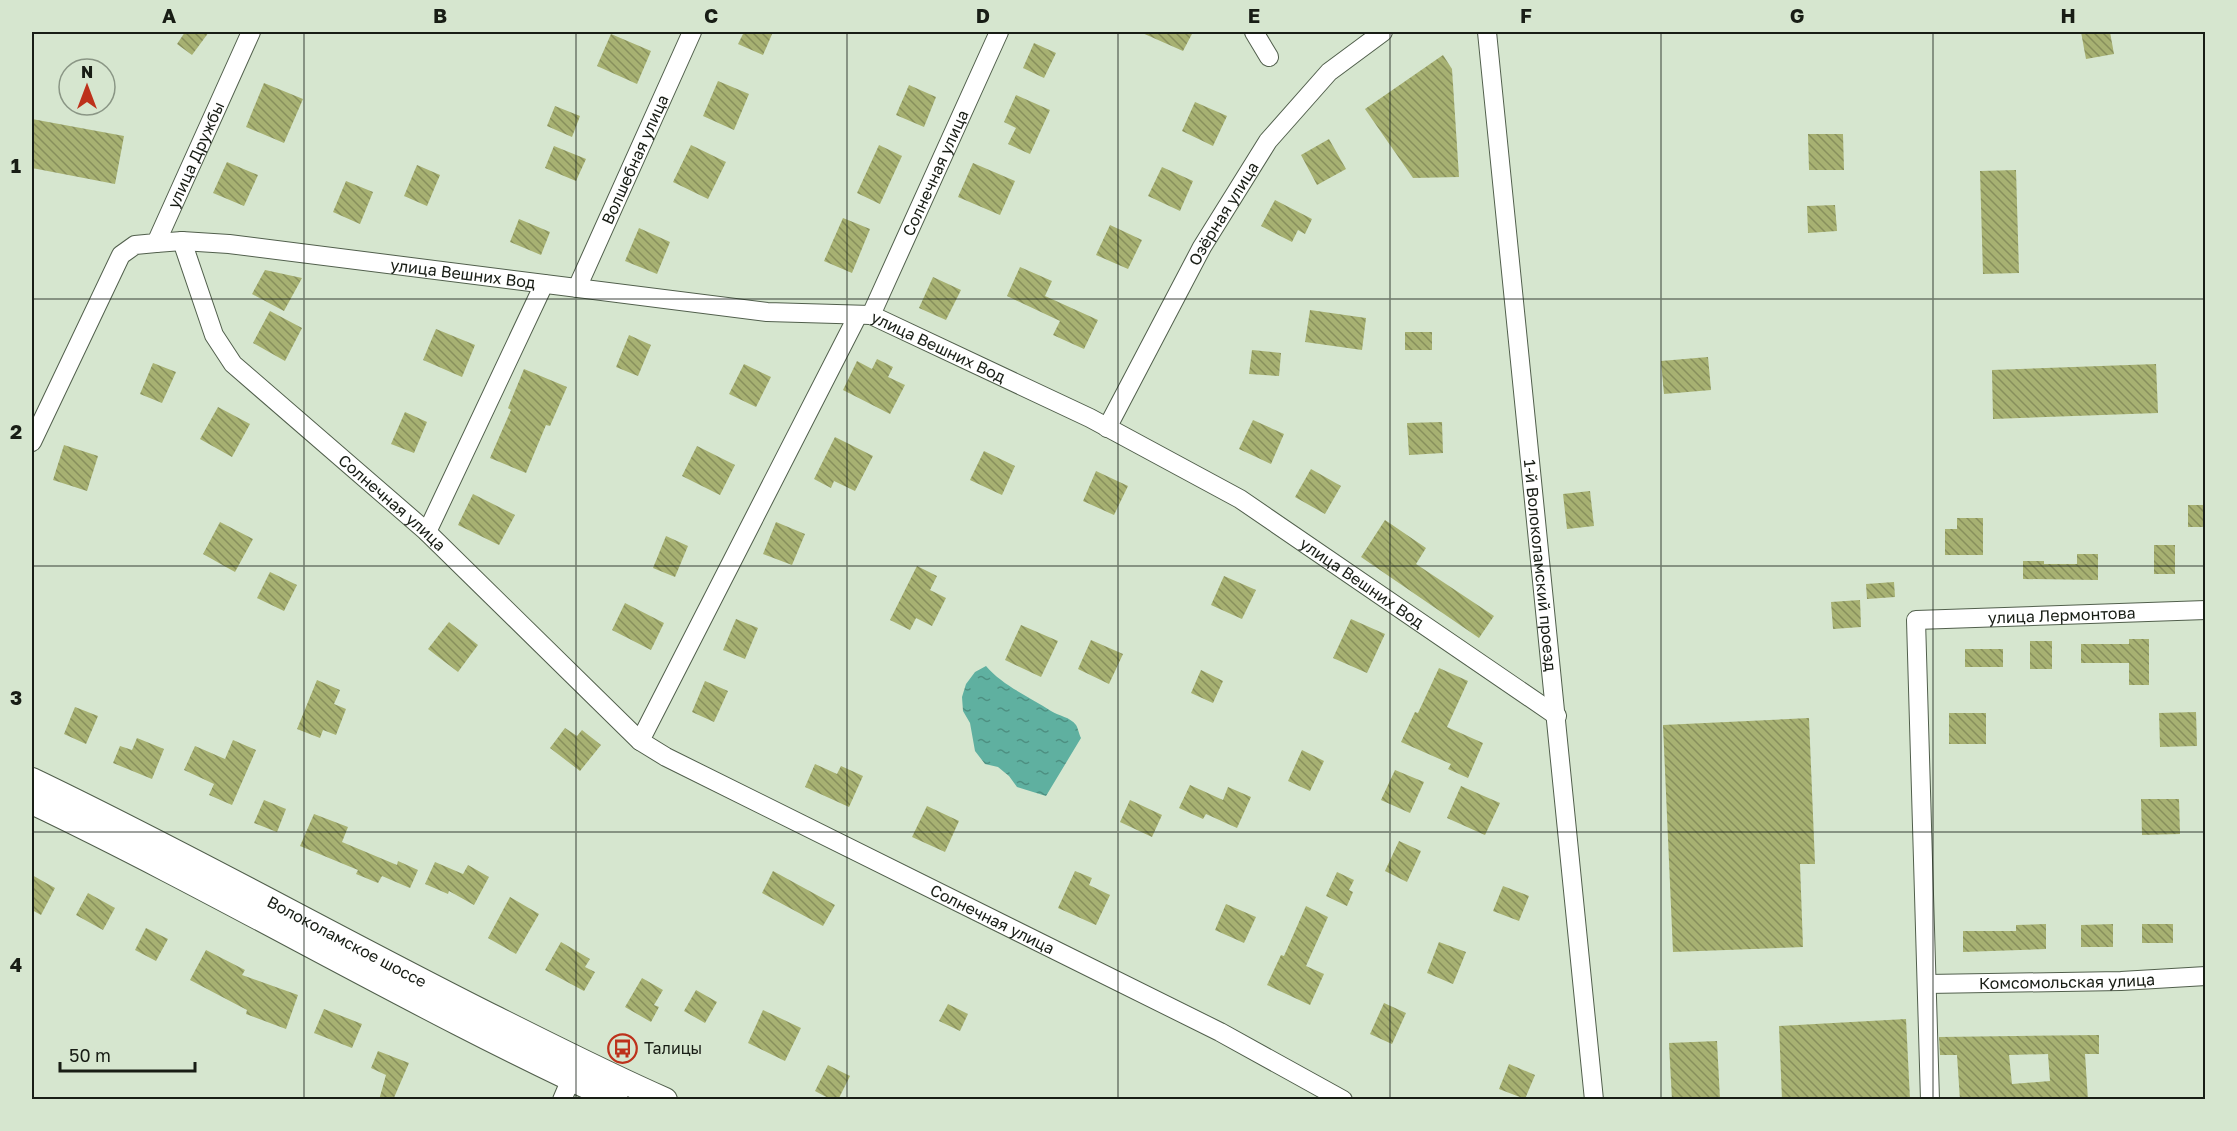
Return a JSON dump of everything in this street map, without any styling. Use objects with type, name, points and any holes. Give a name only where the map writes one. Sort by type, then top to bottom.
[{"type":"main road","name":"Волоколамское шоссе","points":[[32,780],[198,863],[434,987],[571,1079],[665,1100]]},
{"type":"main road","name":"Волоколамское шоссе","points":[[32,802],[191,882],[422,1005],[616,1100]]},
{"type":"street","name":"улица Дружбы","points":[[156,243],[250,32]]},
{"type":"street","name":"Волшебная улица","points":[[577,288],[690,32]]},
{"type":"street","name":"Солнечная улица","points":[[640,741],[864,315],[999,32]]},
{"type":"street","points":[[1254,32],[1269,57]]},
{"type":"street","name":"Озёрная улица","points":[[1107,428],[1202,247],[1268,141],[1329,72],[1383,32]]},
{"type":"street","name":"1-й Волоколамский проезд","points":[[1487,32],[1594,1100]]},
{"type":"street","name":"улица Вешних Вод","points":[[156,243],[182,241],[229,244],[767,312],[864,315],[1107,428],[1240,499],[1557,716]]},
{"type":"street","name":"Солнечная улица","points":[[182,241],[214,335],[233,364],[427,532],[640,741],[666,757],[1220,1032],[1343,1100]]},
{"type":"street","points":[[32,442],[121,255],[135,245],[156,243]]},
{"type":"street","points":[[427,532],[544,284]]},
{"type":"street","name":"улица Лермонтова","points":[[1927,984],[1916,620],[2205,610]]},
{"type":"street","name":"Комсомольская улица","points":[[1927,984],[2121,981],[2205,975]]},
{"type":"street","points":[[1927,984],[1930,1100]]},
{"type":"water","points":[[986,666],[1008,685],[1051,711],[1071,720],[1077,726],[1081,738],[1046,796],[1017,787],[998,767],[985,764],[975,751],[970,723],[963,711],[962,697],[966,684],[975,672]]},
{"type":"building","points":[[185,32],[209,32],[192,55],[177,44]]},
{"type":"building","points":[[744,32],[773,32],[763,55],[738,44]]},
{"type":"building","points":[[1140,32],[1193,32],[1183,51]]},
{"type":"building","points":[[2081,32],[2110,32],[2114,54],[2086,59]]},
{"type":"building","points":[[611,34],[651,51],[637,84],[597,66]]},
{"type":"building","points":[[1034,43],[1056,53],[1044,78],[1023,68]]},
{"type":"building","points":[[1443,55],[1452,69],[1459,177],[1413,178],[1365,109]]},
{"type":"building","points":[[718,81],[749,94],[734,130],[703,116]]},
{"type":"building","points":[[264,83],[303,99],[284,143],[246,127]]},
{"type":"building","points":[[909,85],[936,97],[924,127],[896,115]]},
{"type":"building","points":[[1016,95],[1050,110],[1030,154],[1008,144],[1016,128],[1004,122]]},
{"type":"building","points":[[1195,102],[1227,116],[1213,146],[1182,131]]},
{"type":"building","points":[[555,106],[580,116],[572,137],[547,126]]},
{"type":"building","points":[[32,119],[124,136],[115,184],[32,168]]},
{"type":"building","points":[[1808,134],[1843,134],[1844,170],[1809,170]]},
{"type":"building","points":[[1329,139],[1346,169],[1317,185],[1301,155]]},
{"type":"building","points":[[691,145],[726,162],[708,199],[673,182]]},
{"type":"building","points":[[879,145],[902,156],[880,204],[857,193]]},
{"type":"building","points":[[554,146],[586,159],[576,181],[545,168]]},
{"type":"building","points":[[227,162],[258,175],[244,206],[213,193]]},
{"type":"building","points":[[973,163],[1015,181],[1000,215],[958,197]]},
{"type":"building","points":[[417,165],[440,175],[427,206],[404,196]]},
{"type":"building","points":[[1162,167],[1193,181],[1180,211],[1148,196]]},
{"type":"building","points":[[2016,170],[2019,273],[1983,274],[1980,171]]},
{"type":"building","points":[[346,181],[373,192],[360,224],[333,212]]},
{"type":"building","points":[[1275,200],[1312,219],[1305,234],[1298,230],[1292,242],[1261,226]]},
{"type":"building","points":[[1835,205],[1837,231],[1808,233],[1807,206]]},
{"type":"building","points":[[843,218],[870,229],[852,273],[824,261]]},
{"type":"building","points":[[519,219],[550,232],[541,255],[510,242]]},
{"type":"building","points":[[1110,225],[1142,240],[1128,269],[1096,255]]},
{"type":"building","points":[[639,228],[670,242],[657,274],[625,261]]},
{"type":"building","points":[[1020,267],[1052,281],[1045,296],[1098,320],[1084,349],[1053,335],[1060,321],[1007,296]]},
{"type":"building","points":[[265,270],[302,278],[284,311],[252,294]]},
{"type":"building","points":[[933,277],[961,290],[946,320],[919,308]]},
{"type":"building","points":[[1310,310],[1366,318],[1362,350],[1305,342]]},
{"type":"building","points":[[270,311],[302,328],[285,361],[253,343]]},
{"type":"building","points":[[436,329],[475,345],[462,377],[423,360]]},
{"type":"building","points":[[1405,332],[1432,332],[1432,350],[1405,350]]},
{"type":"building","points":[[629,335],[651,345],[638,376],[616,367]]},
{"type":"building","points":[[1252,350],[1281,353],[1279,376],[1249,374]]},
{"type":"building","points":[[1708,357],[1711,390],[1664,394],[1661,361]]},
{"type":"building","points":[[877,359],[893,367],[888,377],[905,385],[890,414],[843,390],[857,361],[872,369]]},
{"type":"building","points":[[153,363],[176,372],[162,403],[140,394]]},
{"type":"building","points":[[744,364],[771,377],[756,407],[729,394]]},
{"type":"building","points":[[2156,364],[2158,413],[1993,419],[1992,370]]},
{"type":"building","points":[[524,369],[567,387],[550,426],[546,425],[526,473],[490,458],[511,410],[508,408]]},
{"type":"building","points":[[218,407],[250,424],[232,457],[200,439]]},
{"type":"building","points":[[405,412],[427,422],[414,453],[391,444]]},
{"type":"building","points":[[1253,420],[1284,434],[1271,464],[1239,449]]},
{"type":"building","points":[[1442,422],[1443,453],[1409,455],[1407,423]]},
{"type":"building","points":[[835,437],[873,456],[855,491],[834,481],[831,488],[814,479]]},
{"type":"building","points":[[64,445],[98,456],[87,491],[53,480]]},
{"type":"building","points":[[697,446],[735,465],[720,495],[682,476]]},
{"type":"building","points":[[984,451],[1015,466],[1002,495],[970,480]]},
{"type":"building","points":[[1311,469],[1341,486],[1325,514],[1295,497]]},
{"type":"building","points":[[1096,471],[1128,486],[1114,515],[1083,501]]},
{"type":"building","points":[[1590,491],[1594,526],[1567,529],[1563,494]]},
{"type":"building","points":[[473,494],[515,515],[499,545],[458,525]]},
{"type":"building","points":[[2188,505],[2205,505],[2205,527],[2188,527]]},
{"type":"building","points":[[1957,518],[1983,518],[1983,555],[1945,555],[1945,529],[1957,529]]},
{"type":"building","points":[[1385,520],[1426,548],[1416,564],[1494,616],[1479,638],[1361,557]]},
{"type":"building","points":[[220,522],[253,539],[235,572],[203,554]]},
{"type":"building","points":[[776,522],[805,534],[792,565],[763,554]]},
{"type":"building","points":[[666,536],[688,546],[675,577],[653,568]]},
{"type":"building","points":[[2154,545],[2175,545],[2175,574],[2154,574]]},
{"type":"building","points":[[2077,554],[2098,554],[2098,580],[2023,579],[2023,561],[2044,561],[2044,564],[2077,564]]},
{"type":"building","points":[[917,566],[937,576],[930,590],[946,598],[932,626],[916,618],[910,630],[890,620]]},
{"type":"building","points":[[270,572],[297,585],[284,611],[257,598]]},
{"type":"building","points":[[1224,576],[1256,590],[1242,619],[1211,605]]},
{"type":"building","points":[[1894,582],[1895,597],[1867,599],[1866,584]]},
{"type":"building","points":[[1860,600],[1861,627],[1833,629],[1831,602]]},
{"type":"building","points":[[625,603],[664,623],[651,650],[612,630]]},
{"type":"building","points":[[736,619],[758,628],[745,659],[723,650]]},
{"type":"building","points":[[1351,619],[1385,634],[1367,673],[1333,658]]},
{"type":"building","points":[[449,622],[478,645],[458,672],[428,649]]},
{"type":"building","points":[[1021,625],[1058,641],[1041,677],[1005,660]]},
{"type":"building","points":[[2129,639],[2149,639],[2149,685],[2129,685],[2129,663],[2081,663],[2081,644],[2129,644]]},
{"type":"building","points":[[1091,640],[1123,654],[1109,684],[1078,669]]},
{"type":"building","points":[[2030,641],[2052,641],[2052,669],[2030,669]]},
{"type":"building","points":[[1965,649],[2003,649],[2003,667],[1965,667]]},
{"type":"building","points":[[1439,668],[1468,681],[1447,727],[1483,743],[1468,778],[1448,769],[1451,764],[1401,742],[1415,712],[1418,713]]},
{"type":"building","points":[[1201,670],[1223,681],[1213,703],[1191,693]]},
{"type":"building","points":[[317,680],[340,690],[334,704],[346,709],[336,735],[323,730],[320,738],[297,729]]},
{"type":"building","points":[[705,681],[728,691],[714,722],[692,712]]},
{"type":"building","points":[[75,707],[98,716],[86,744],[64,734]]},
{"type":"building","points":[[2196,712],[2197,746],[2160,747],[2159,713]]},
{"type":"building","points":[[1949,713],[1986,713],[1986,744],[1949,744]]},
{"type":"building","points":[[1809,718],[1815,864],[1800,864],[1803,947],[1673,952],[1663,725]]},
{"type":"building","points":[[565,728],[577,736],[582,730],[601,745],[580,771],[550,748]]},
{"type":"building","points":[[137,738],[164,749],[152,779],[113,763],[120,746],[132,750]]},
{"type":"building","points":[[233,740],[256,750],[232,805],[209,795],[214,784],[184,770],[195,746],[225,759]]},
{"type":"building","points":[[1302,750],[1324,761],[1310,791],[1288,781]]},
{"type":"building","points":[[815,764],[837,774],[841,766],[863,776],[849,807],[805,787]]},
{"type":"building","points":[[1395,770],[1424,782],[1410,813],[1381,800]]},
{"type":"building","points":[[1190,785],[1223,800],[1228,787],[1251,797],[1237,828],[1206,814],[1203,819],[1179,808]]},
{"type":"building","points":[[1461,786],[1500,803],[1485,835],[1447,818]]},
{"type":"building","points":[[2141,799],[2179,799],[2180,834],[2142,835]]},
{"type":"building","points":[[264,800],[286,809],[277,832],[254,823]]},
{"type":"building","points":[[1130,800],[1162,815],[1152,837],[1120,822]]},
{"type":"building","points":[[927,806],[959,821],[945,852],[912,837]]},
{"type":"building","points":[[314,814],[348,827],[342,842],[397,865],[398,861],[418,870],[410,888],[382,876],[378,883],[356,874],[358,870],[300,846]]},
{"type":"building","points":[[1399,841],[1421,851],[1407,882],[1385,871]]},
{"type":"building","points":[[435,862],[463,874],[468,865],[489,877],[474,905],[449,891],[448,894],[425,884]]},
{"type":"building","points":[[773,871],[835,905],[823,926],[762,893]]},
{"type":"building","points":[[1075,871],[1092,878],[1089,885],[1110,895],[1096,925],[1058,908]]},
{"type":"building","points":[[1337,872],[1354,880],[1349,890],[1353,892],[1347,906],[1326,896]]},
{"type":"building","points":[[32,875],[55,888],[41,915],[32,910]]},
{"type":"building","points":[[1503,886],[1529,896],[1519,921],[1493,911]]},
{"type":"building","points":[[88,893],[115,908],[103,930],[76,915]]},
{"type":"building","points":[[510,897],[539,914],[516,954],[488,938]]},
{"type":"building","points":[[1226,904],[1256,917],[1244,943],[1215,930]]},
{"type":"building","points":[[1306,906],[1328,917],[1306,966],[1324,974],[1310,1005],[1267,985],[1281,955],[1284,956]]},
{"type":"building","points":[[2046,924],[2046,949],[1963,952],[1963,931],[2016,931],[2016,925]]},
{"type":"building","points":[[2113,924],[2113,947],[2081,947],[2081,925]]},
{"type":"building","points":[[2142,924],[2173,924],[2173,943],[2142,943]]},
{"type":"building","points":[[146,928],[168,939],[156,961],[135,950]]},
{"type":"building","points":[[561,942],[590,959],[585,967],[595,972],[584,991],[545,970]]},
{"type":"building","points":[[1439,942],[1466,952],[1453,984],[1427,973]]},
{"type":"building","points":[[206,950],[245,970],[242,975],[298,995],[286,1029],[246,1014],[247,1010],[190,980]]},
{"type":"building","points":[[642,978],[663,990],[654,1005],[659,1007],[651,1022],[625,1007]]},
{"type":"building","points":[[696,990],[717,1002],[705,1023],[684,1011]]},
{"type":"building","points":[[1384,1003],[1406,1013],[1392,1044],[1370,1034]]},
{"type":"building","points":[[948,1004],[968,1014],[960,1031],[939,1021]]},
{"type":"building","points":[[324,1009],[362,1024],[352,1048],[314,1033]]},
{"type":"building","points":[[763,1010],[801,1028],[785,1061],[748,1043]]},
{"type":"building","points":[[1906,1019],[1910,1100],[1782,1100],[1779,1026]]},
{"type":"building","points":[[2099,1035],[2099,1054],[2085,1054],[2088,1100],[1960,1100],[1957,1055],[1940,1055],[1939,1037]],"holes":[[[2048,1054],[2050,1081],[2012,1084],[2009,1055]]]},
{"type":"building","points":[[1717,1041],[1720,1100],[1672,1100],[1669,1043]]},
{"type":"building","points":[[378,1051],[409,1063],[393,1100],[379,1100],[386,1075],[371,1068]]},
{"type":"building","points":[[1509,1064],[1535,1075],[1525,1099],[1499,1089]]},
{"type":"building","points":[[828,1065],[850,1076],[838,1100],[832,1100],[815,1091]]},
{"type":"place","name":"Талицы","points":[[623,1048]]}]
